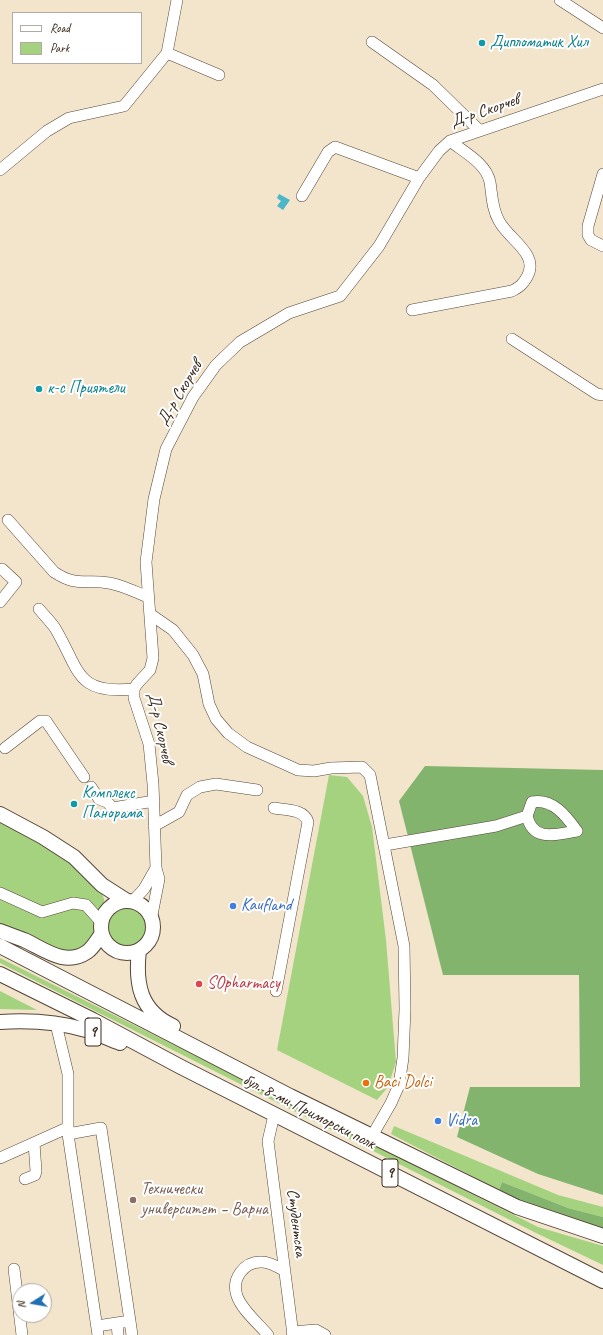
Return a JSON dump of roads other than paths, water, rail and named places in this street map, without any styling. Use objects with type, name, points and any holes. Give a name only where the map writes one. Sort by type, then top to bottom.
[{"type":"main road","points":[[0,814],[43,837],[74,857],[90,875],[110,892],[143,907],[151,920],[150,937],[139,950],[129,953],[119,952],[110,947],[102,923],[104,899],[90,875]]},
{"type":"main road","points":[[0,931],[54,956],[70,958],[81,956],[89,950],[102,923],[114,905],[130,902]]},
{"type":"main road","name":"бул. 8-ми Приморски полк","points":[[0,946],[290,1096],[517,1207],[603,1236]]},
{"type":"main road","name":"9","points":[[139,950],[139,987],[150,1009],[166,1023],[211,1044],[250,1067],[290,1096]]},
{"type":"main road","name":"бул. 8-ми Приморски полк","points":[[0,974],[93,1020],[181,1068],[603,1281]]},
{"type":"main road","name":"9","points":[[0,1022],[42,1021],[86,1030],[181,1068]]},
{"type":"street","points":[[0,170],[47,131],[69,118],[124,106],[167,53],[177,0]]},
{"type":"street","points":[[560,0],[603,28]]},
{"type":"street","points":[[372,42],[433,85],[480,131]]},
{"type":"street","points":[[167,53],[219,75]]},
{"type":"street","name":"Д-р Скорчев","points":[[151,920],[159,879],[156,868],[154,801],[148,744],[134,698],[134,689],[150,670],[153,658],[146,562],[154,499],[166,449],[193,397],[216,364],[240,342],[289,313],[340,296],[379,246],[419,178],[439,151],[450,141],[603,89]]},
{"type":"street","points":[[412,310],[512,291],[522,286],[530,272],[531,262],[526,252],[513,241],[498,221],[493,206],[489,180],[484,170],[476,161],[450,141]]},
{"type":"street","points":[[302,196],[328,152],[335,147],[419,178]]},
{"type":"street","points":[[603,174],[587,230],[591,240],[603,246]]},
{"type":"street","points":[[512,339],[597,394],[603,395]]},
{"type":"street","points":[[8,520],[54,572],[63,578],[80,583],[102,582],[127,588],[148,597]]},
{"type":"street","points":[[0,602],[16,582],[2,569]]},
{"type":"street","points":[[39,609],[55,628],[79,676],[99,689],[134,689]]},
{"type":"street","points":[[150,614],[173,630],[193,655],[202,674],[209,704],[216,719],[228,733],[247,747],[298,770],[314,771],[331,768],[362,767],[370,775],[404,946],[405,1009],[403,1058],[399,1085],[391,1103],[372,1136]]},
{"type":"street","points":[[4,748],[40,721],[46,721],[84,777]]},
{"type":"street","points":[[154,826],[179,812],[187,795],[200,787],[216,784],[257,790]]},
{"type":"street","points":[[91,787],[99,799],[107,802],[113,808],[154,801]]},
{"type":"street","points":[[274,808],[303,813],[307,816],[308,822],[276,991]]},
{"type":"street","points":[[385,845],[496,826],[527,816]]},
{"type":"street","points":[[130,902],[144,889],[156,868]]},
{"type":"street","points":[[0,893],[42,912],[73,902],[86,905],[102,923]]},
{"type":"street","points":[[56,1024],[68,1074],[68,1131],[97,1330],[116,1323],[130,1321]]},
{"type":"street","name":"Студентска","points":[[274,1115],[268,1141],[292,1333]]},
{"type":"street","points":[[0,1158],[34,1143],[68,1131],[101,1128],[132,1335]]},
{"type":"street","points":[[24,1179],[35,1175],[34,1143]]},
{"type":"street","points":[[268,1335],[241,1304],[237,1296],[236,1282],[241,1271],[255,1262],[267,1262],[285,1271]]},
{"type":"street","points":[[14,1268],[22,1335]]},
{"type":"street","points":[[116,1323],[118,1335]]},
{"type":"street","points":[[292,1333],[316,1330],[325,1335]]},
{"type":"water","points":[[279,194],[290,200],[283,210],[277,206],[281,201],[277,198]]},
{"type":"place","name":"Дипломатик Хил","points":[[482,43]]},
{"type":"place","name":"к-с Приятели","points":[[39,389]]},
{"type":"place","name":"Комплекс Панорама","points":[[74,804]]},
{"type":"place","name":"Kaufland","points":[[233,906]]},
{"type":"place","name":"SOpharmacy","points":[[199,984]]},
{"type":"place","name":"Baci Dolci","points":[[366,1083]]},
{"type":"place","name":"Vidra","points":[[438,1121]]},
{"type":"place","name":"Технически университет – Варна","points":[[133,1200]]}]
